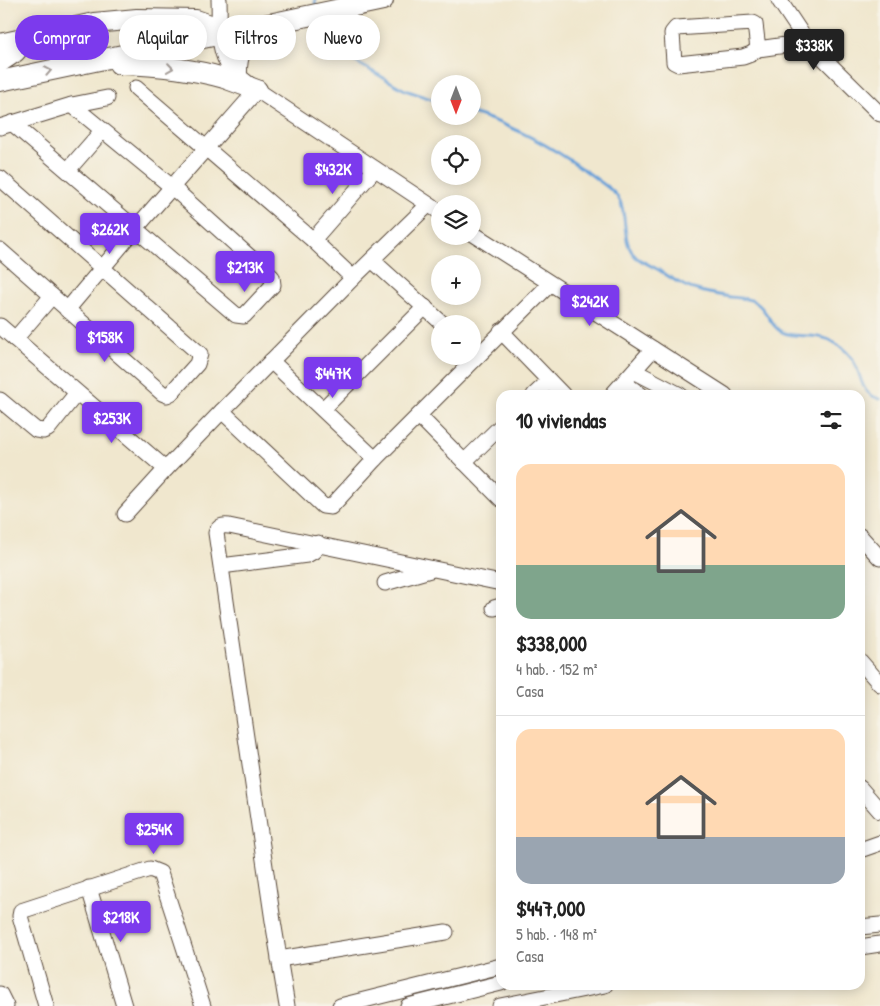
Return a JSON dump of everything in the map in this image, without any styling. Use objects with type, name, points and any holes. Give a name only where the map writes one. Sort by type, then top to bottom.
[{"type":"main road","points":[[296,18],[383,0]]},
{"type":"main road","points":[[109,22],[137,19],[196,20],[213,26],[217,31]]},
{"type":"main road","points":[[0,81],[87,64],[217,35]]},
{"type":"main road","points":[[0,44],[15,41]]},
{"type":"main road","points":[[0,62],[15,52]]},
{"type":"main road","points":[[230,76],[237,60]]},
{"type":"main road","points":[[87,64],[141,64],[230,76],[257,90]]},
{"type":"street","points":[[218,0],[219,15]]},
{"type":"street","points":[[779,0],[807,42],[880,114]]},
{"type":"street","points":[[758,49],[755,24],[753,23],[676,28],[672,33],[674,62],[676,64],[743,57],[758,49],[807,42]]},
{"type":"street","points":[[217,38],[214,51],[217,67],[230,76]]},
{"type":"street","points":[[136,88],[313,240],[353,278]]},
{"type":"street","points":[[67,310],[257,90],[431,207]]},
{"type":"street","points":[[6,125],[72,105],[107,98]]},
{"type":"street","points":[[6,125],[68,170],[236,316],[244,316],[273,285],[272,277],[172,187],[72,105]]},
{"type":"street","points":[[68,170],[102,131]]},
{"type":"street","points":[[313,240],[375,170]]},
{"type":"street","points":[[0,250],[162,393],[167,395],[171,393],[197,364],[200,354],[103,268],[2,184]]},
{"type":"street","points":[[125,514],[222,411],[353,278],[431,211]]},
{"type":"street","points":[[481,240],[717,390]]},
{"type":"street","points":[[372,260],[434,315]]},
{"type":"street","points":[[481,347],[501,331],[550,284]]},
{"type":"street","points":[[15,339],[52,296]]},
{"type":"street","points":[[323,409],[425,307]]},
{"type":"street","points":[[0,326],[76,394],[166,469]]},
{"type":"street","points":[[501,331],[558,390]]},
{"type":"street","points":[[617,390],[653,349]]},
{"type":"street","points":[[271,361],[375,459]]},
{"type":"street","points":[[222,411],[323,506],[327,507],[331,506],[419,416],[464,365]]},
{"type":"street","points":[[634,370],[671,390]]},
{"type":"street","points":[[539,390],[548,381]]},
{"type":"street","points":[[624,384],[633,390]]},
{"type":"street","points":[[0,400],[36,430],[43,431],[48,429],[76,394]]},
{"type":"street","points":[[419,416],[496,494]]},
{"type":"street","points":[[464,462],[496,431]]},
{"type":"street","points":[[287,1006],[216,533],[218,528],[223,525],[318,543],[496,582]]},
{"type":"street","points":[[865,542],[880,558]]},
{"type":"street","points":[[229,565],[307,555],[314,551],[318,543]]},
{"type":"street","points":[[385,583],[432,569]]},
{"type":"street","points":[[865,667],[880,684]]},
{"type":"street","points":[[865,794],[880,811]]},
{"type":"street","points":[[865,848],[880,843]]},
{"type":"street","points":[[46,1006],[20,916],[21,911],[150,869],[160,873],[202,1006]]},
{"type":"street","points":[[89,888],[124,1006]]},
{"type":"street","points":[[865,926],[880,925]]},
{"type":"street","points":[[279,959],[446,932]]},
{"type":"street","points":[[865,946],[880,944]]},
{"type":"street","points":[[340,1006],[496,967]]},
{"type":"street","points":[[408,1006],[496,984]]},
{"type":"street","points":[[500,1006],[580,990]]},
{"type":"street","points":[[0,994],[6,1006]]},
{"type":"waterway","points":[[315,0],[316,8]]},
{"type":"waterway","points":[[352,60],[405,90],[431,99]]},
{"type":"waterway","points":[[481,116],[538,141],[610,189],[620,201],[629,246],[637,258],[691,289],[755,302],[762,308],[776,328],[786,334],[821,337],[835,343],[844,349],[855,364],[865,390],[880,399]]}]
